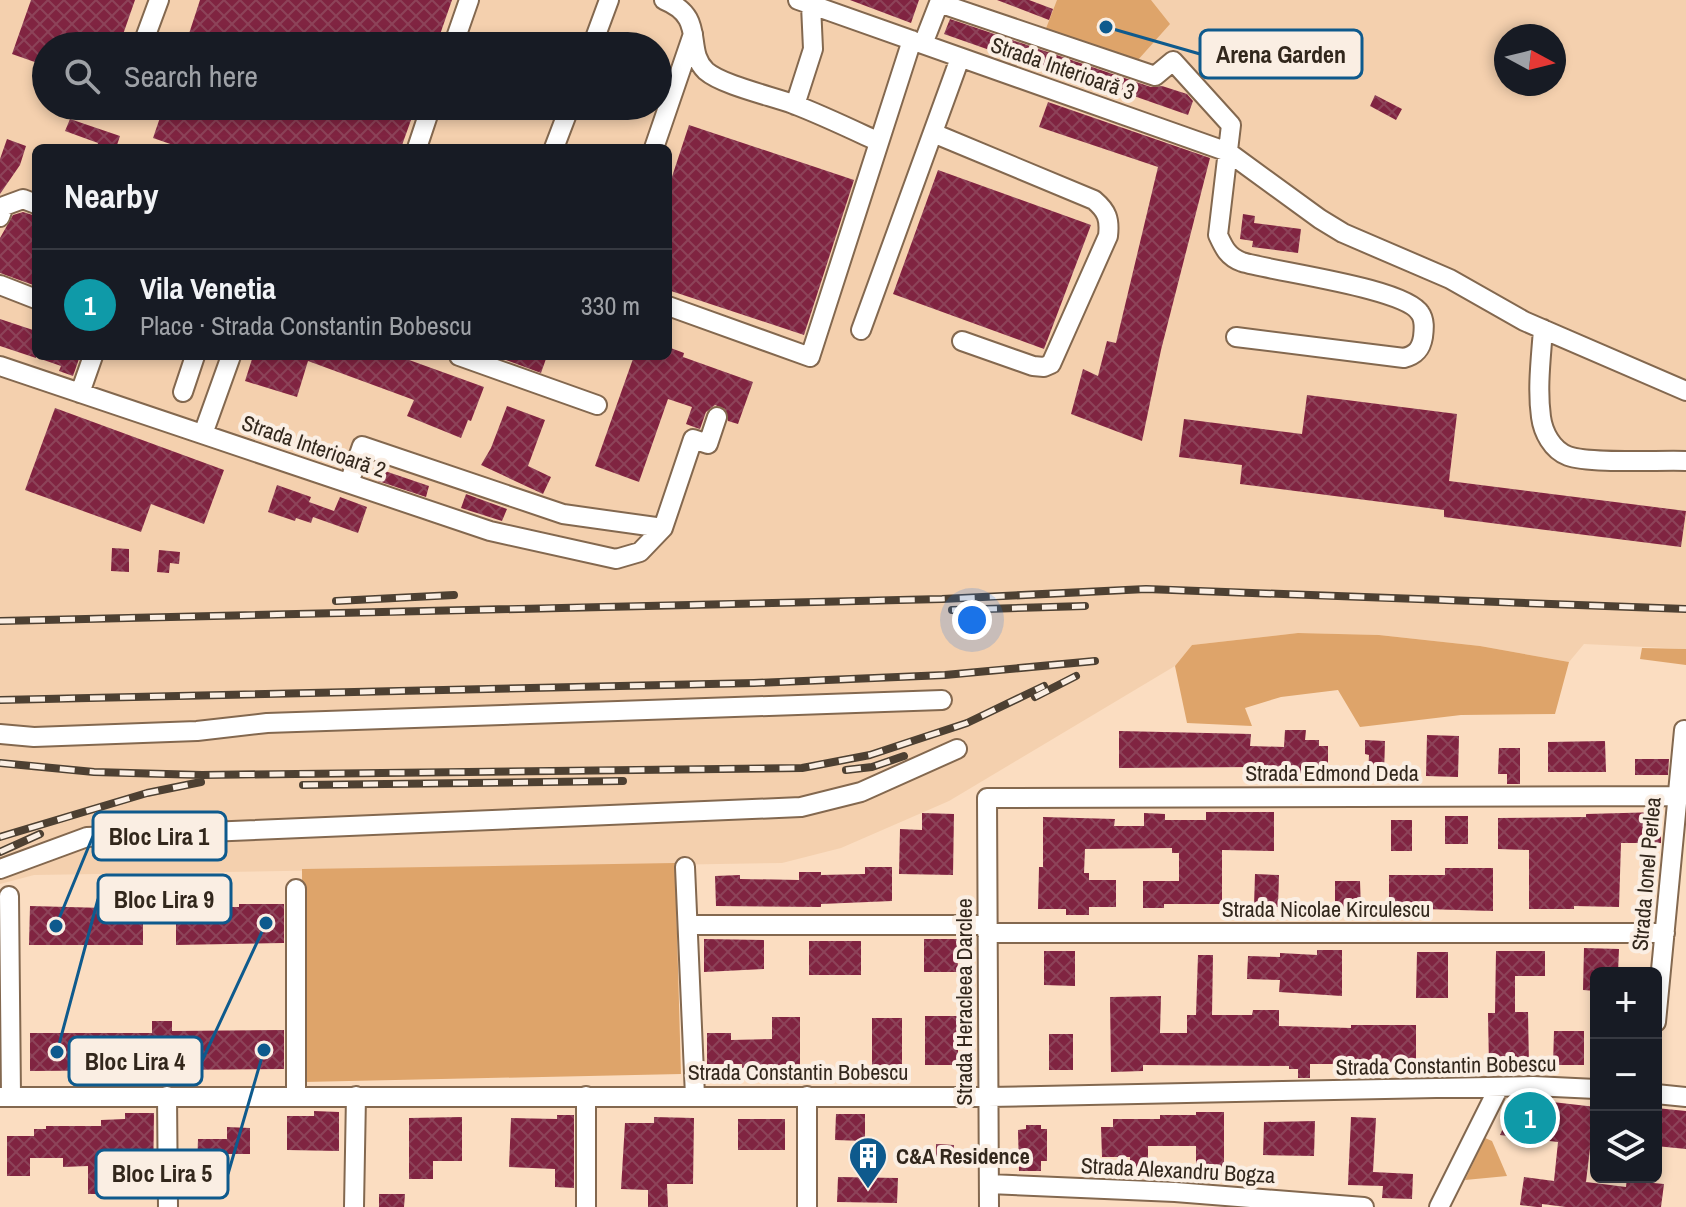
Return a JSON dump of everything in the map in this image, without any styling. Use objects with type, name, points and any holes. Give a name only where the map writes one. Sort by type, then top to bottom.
[{"type":"street","points":[[147,32],[159,0]]},
{"type":"street","points":[[458,32],[469,0]]},
{"type":"street","points":[[597,32],[609,0]]},
{"type":"street","points":[[664,0],[687,14],[700,63],[707,72],[795,105],[879,142]]},
{"type":"street","points":[[672,307],[810,357],[879,142],[917,42],[940,1],[1155,76],[1173,61],[1231,125],[1218,235],[1225,251],[1239,261],[1311,278],[1350,283],[1411,305],[1420,313],[1425,327],[1422,345],[1414,355],[1404,358],[1236,337]]},
{"type":"street","points":[[795,105],[813,49],[804,2]]},
{"type":"street","name":"Strada Interioară 3","points":[[804,2],[1228,152],[1343,233],[1439,273],[1543,329],[1686,391]]},
{"type":"street","points":[[672,95],[693,34]]},
{"type":"street","points":[[861,330],[960,58]]},
{"type":"street","points":[[418,144],[426,120]]},
{"type":"street","points":[[556,144],[565,120]]},
{"type":"street","points":[[655,144],[664,120]]},
{"type":"street","points":[[933,133],[1094,200],[1105,209],[1110,222],[1108,236],[1051,364],[1033,366],[962,341]]},
{"type":"street","points":[[0,217],[4,206],[23,199],[32,202]]},
{"type":"street","points":[[0,285],[32,297]]},
{"type":"street","points":[[1543,329],[1541,419],[1554,446],[1567,456],[1585,459],[1686,461]]},
{"type":"street","points":[[80,393],[92,360]]},
{"type":"street","points":[[183,392],[194,360]]},
{"type":"street","points":[[203,434],[230,360]]},
{"type":"street","points":[[470,360],[597,405]]},
{"type":"street","name":"Strada Interioară 2","points":[[0,366],[490,531],[616,559],[640,552],[663,528]]},
{"type":"street","points":[[349,483],[362,446],[563,514],[663,528],[693,439],[708,444],[717,417]]},
{"type":"street","points":[[0,734],[48,737],[197,731],[267,723],[942,700]]},
{"type":"street","name":"Strada Ionel Perlea","points":[[1662,967],[1684,730]]},
{"type":"street","points":[[0,869],[87,837],[801,807],[861,792],[957,749]]},
{"type":"street","name":"Strada Edmond Deda","points":[[987,798],[1678,796]]},
{"type":"street","name":"Strada Heracleea Darclee","points":[[987,798],[989,1207]]},
{"type":"street","points":[[685,867],[695,1096]]},
{"type":"street","points":[[296,889],[296,1096]]},
{"type":"street","points":[[6,1096],[9,896]]},
{"type":"street","name":"Strada Nicolae Kirculescu","points":[[688,925],[1665,933]]},
{"type":"street","points":[[1439,1207],[1499,1087]]},
{"type":"street","name":"Strada Constantin Bobescu","points":[[6,1096],[988,1097],[1499,1087],[1590,1089]]},
{"type":"street","points":[[1662,1095],[1686,1097]]},
{"type":"street","points":[[167,1096],[168,1207]]},
{"type":"street","points":[[354,1207],[356,1096]]},
{"type":"street","points":[[586,1096],[586,1207]]},
{"type":"street","points":[[807,1096],[807,1207]]},
{"type":"street","name":"Strada Alexandru Bogza","points":[[989,1184],[1175,1199],[1364,1207]]},
{"type":"shaded area","points":[[0,0],[1686,0],[1686,649],[1584,644],[1569,662],[1480,646],[1379,635],[1298,633],[1192,645],[1175,666],[949,801],[841,848],[782,863],[34,875],[0,884]]},
{"type":"shaded area","points":[[1057,0],[1151,0],[1170,24],[1137,61],[1045,31]]},
{"type":"shaded area","points":[[1298,633],[1379,635],[1480,646],[1569,662],[1555,714],[1461,715],[1360,727],[1338,690],[1281,697],[1245,708],[1252,726],[1187,723],[1175,666],[1192,645]]},
{"type":"shaded area","points":[[1642,648],[1686,649],[1686,665],[1640,659]]},
{"type":"shaded area","points":[[675,863],[681,1074],[303,1082],[302,869]]},
{"type":"shaded area","points":[[1485,1138],[1492,1141],[1507,1176],[1465,1180]]},
{"type":"building","points":[[31,0],[135,0],[124,32],[32,32],[32,61],[12,54]]},
{"type":"building","points":[[200,0],[452,0],[441,32],[190,32]]},
{"type":"building","points":[[850,0],[919,0],[911,23]]},
{"type":"building","points":[[997,0],[1029,0],[1053,9],[1049,20]]},
{"type":"building","points":[[950,19],[1151,87],[1162,86],[1187,94],[1193,101],[1188,115],[1094,82],[1092,86],[944,34]]},
{"type":"building","points":[[1375,95],[1402,109],[1396,120],[1370,106]]},
{"type":"building","points":[[1048,102],[1210,158],[1161,350],[1142,441],[1071,414],[1083,369],[1098,376],[1107,341],[1116,343],[1158,167],[1039,127]]},
{"type":"building","points":[[70,120],[73,120],[120,136],[117,144],[98,144],[65,131]]},
{"type":"building","points":[[159,120],[411,120],[402,144],[170,144],[153,138]]},
{"type":"building","points":[[689,125],[854,180],[804,335],[672,291],[672,177]]},
{"type":"building","points":[[7,139],[26,146],[20,165],[0,194],[0,159]]},
{"type":"building","points":[[938,170],[1091,225],[1044,349],[893,294]]},
{"type":"building","points":[[23,212],[32,215],[32,285],[0,273],[0,238],[13,215]]},
{"type":"building","points":[[1243,214],[1255,216],[1254,223],[1301,229],[1298,253],[1252,247],[1253,241],[1240,239]]},
{"type":"building","points":[[0,319],[32,330],[32,357],[0,346]]},
{"type":"building","points":[[672,348],[684,353],[683,357],[753,382],[738,424],[728,421],[725,409],[715,405],[706,412],[700,429],[694,427],[686,424],[692,407],[668,399],[639,482],[595,466],[633,360],[672,360]]},
{"type":"building","points":[[44,360],[79,360],[73,376],[59,371],[61,366]]},
{"type":"building","points":[[252,360],[409,360],[484,387],[461,438],[407,416],[414,400],[308,361],[297,397],[245,381]]},
{"type":"building","points":[[506,360],[546,360],[541,373]]},
{"type":"building","points":[[1307,395],[1457,414],[1449,481],[1686,511],[1681,547],[1444,517],[1444,510],[1240,484],[1242,465],[1179,457],[1184,419],[1302,434]]},
{"type":"building","points":[[507,406],[545,420],[528,466],[551,477],[543,494],[481,465]]},
{"type":"building","points":[[55,408],[224,470],[204,524],[151,504],[141,532],[25,490]]},
{"type":"building","points":[[382,470],[429,486],[426,497],[378,481]]},
{"type":"building","points":[[277,485],[311,497],[309,502],[334,511],[340,497],[367,507],[358,533],[313,517],[311,523],[268,512]]},
{"type":"building","points":[[466,494],[507,509],[502,521],[461,508]]},
{"type":"building","points":[[112,548],[129,549],[129,572],[111,571]]},
{"type":"building","points":[[159,550],[180,552],[179,564],[170,563],[169,573],[157,572]]},
{"type":"building","points":[[1285,730],[1306,730],[1305,740],[1319,740],[1319,746],[1328,746],[1328,769],[1318,768],[1318,774],[1273,772],[1273,776],[1263,777],[1256,776],[1256,767],[1119,768],[1119,731],[1251,734],[1250,746],[1284,747]]},
{"type":"building","points":[[1427,735],[1459,736],[1458,777],[1426,776]]},
{"type":"building","points":[[1365,740],[1385,741],[1384,775],[1368,774],[1369,755],[1365,754]]},
{"type":"building","points":[[1605,741],[1606,772],[1548,772],[1548,742]]},
{"type":"building","points":[[1499,748],[1520,748],[1520,784],[1507,784],[1507,774],[1498,774]]},
{"type":"building","points":[[1635,759],[1669,759],[1668,775],[1635,775]]},
{"type":"building","points":[[1206,812],[1274,812],[1274,851],[1222,850],[1222,904],[1164,904],[1164,908],[1143,908],[1143,881],[1179,881],[1179,853],[1172,853],[1172,848],[1085,849],[1084,873],[1089,873],[1089,880],[1116,880],[1116,907],[1089,907],[1089,915],[1066,915],[1066,909],[1038,909],[1039,867],[1043,867],[1043,817],[1115,819],[1114,826],[1144,826],[1144,813],[1165,814],[1165,820],[1206,820]]},
{"type":"building","points":[[1661,812],[1661,843],[1621,843],[1619,907],[1529,909],[1529,850],[1498,849],[1498,818]]},
{"type":"building","points":[[922,813],[954,814],[953,875],[899,874],[900,829],[922,830]]},
{"type":"building","points":[[1445,816],[1468,816],[1468,844],[1445,844]]},
{"type":"building","points":[[1391,820],[1412,820],[1412,851],[1391,851]]},
{"type":"building","points":[[865,867],[892,867],[892,901],[821,904],[821,907],[716,906],[715,876],[799,880],[799,872],[865,874]]},
{"type":"building","points":[[1445,868],[1493,868],[1493,911],[1389,908],[1389,875],[1445,875]]},
{"type":"building","points":[[1255,874],[1279,875],[1278,907],[1254,906]]},
{"type":"building","points":[[1335,881],[1360,881],[1361,910],[1335,910]]},
{"type":"building","points":[[239,904],[284,904],[284,943],[176,945],[176,907],[239,907]]},
{"type":"building","points":[[30,906],[143,909],[143,945],[29,945]]},
{"type":"building","points":[[704,939],[764,940],[764,969],[704,972]]},
{"type":"building","points":[[924,939],[957,939],[958,972],[924,972]]},
{"type":"building","points":[[809,941],[861,941],[861,975],[809,975]]},
{"type":"building","points":[[1584,948],[1619,949],[1618,967],[1590,967],[1590,991],[1583,990]]},
{"type":"building","points":[[1317,950],[1342,950],[1342,996],[1279,992],[1280,980],[1247,979],[1248,956],[1280,957],[1280,953],[1317,955]]},
{"type":"building","points":[[1044,951],[1075,951],[1075,986],[1044,985]]},
{"type":"building","points":[[1496,951],[1545,951],[1545,976],[1515,976],[1515,1012],[1528,1012],[1529,1066],[1489,1066],[1488,1013],[1495,1013]]},
{"type":"building","points":[[1417,952],[1448,952],[1448,998],[1416,998]]},
{"type":"building","points":[[1198,955],[1213,955],[1212,1015],[1252,1015],[1253,1010],[1279,1010],[1279,1026],[1351,1028],[1351,1025],[1416,1025],[1416,1068],[1310,1064],[1310,1078],[1298,1078],[1298,1069],[1289,1069],[1289,1066],[1143,1065],[1143,1071],[1111,1072],[1110,997],[1161,996],[1160,1033],[1187,1033],[1187,1015],[1196,1015]]},
{"type":"building","points":[[925,1016],[958,1016],[958,1065],[925,1065]]},
{"type":"building","points":[[772,1017],[800,1017],[800,1065],[742,1068],[742,1064],[707,1064],[707,1033],[731,1033],[731,1040],[772,1039]]},
{"type":"building","points":[[872,1018],[902,1018],[902,1069],[872,1069]]},
{"type":"building","points":[[152,1021],[172,1021],[172,1031],[284,1030],[284,1069],[30,1071],[30,1033],[152,1033]]},
{"type":"building","points":[[1554,1031],[1584,1031],[1584,1065],[1553,1065]]},
{"type":"building","points":[[1049,1034],[1073,1034],[1073,1070],[1049,1070]]},
{"type":"building","points":[[1517,1098],[1590,1106],[1586,1182],[1626,1187],[1626,1183],[1664,1184],[1661,1207],[1520,1205],[1524,1177],[1554,1181],[1558,1142],[1500,1135]]},
{"type":"building","points":[[1662,1109],[1686,1111],[1686,1149],[1662,1147]]},
{"type":"building","points":[[314,1111],[339,1112],[339,1151],[287,1150],[287,1116],[314,1116]]},
{"type":"building","points":[[1196,1112],[1224,1112],[1224,1174],[1196,1174],[1196,1146],[1148,1146],[1148,1173],[1130,1172],[1130,1157],[1102,1157],[1101,1127],[1113,1127],[1113,1119],[1160,1119],[1160,1115],[1196,1115]]},
{"type":"building","points":[[125,1113],[154,1113],[153,1190],[125,1190],[125,1154],[101,1154],[101,1194],[88,1194],[88,1166],[63,1167],[63,1158],[30,1158],[30,1176],[7,1176],[7,1136],[34,1136],[34,1129],[46,1129],[46,1126],[101,1126],[101,1120],[125,1119]]},
{"type":"building","points":[[836,1114],[865,1114],[865,1141],[835,1140]]},
{"type":"building","points":[[557,1115],[574,1115],[574,1188],[555,1187],[555,1169],[509,1167],[511,1118],[557,1119]]},
{"type":"building","points":[[462,1117],[462,1161],[433,1161],[433,1179],[409,1179],[409,1118]]},
{"type":"building","points":[[654,1117],[694,1118],[693,1184],[667,1184],[668,1207],[648,1207],[648,1190],[621,1189],[625,1123],[654,1123]]},
{"type":"building","points":[[1351,1117],[1376,1118],[1373,1172],[1413,1174],[1412,1199],[1382,1198],[1383,1186],[1348,1185]]},
{"type":"building","points":[[738,1119],[785,1119],[785,1150],[738,1150]]},
{"type":"building","points":[[1315,1121],[1314,1156],[1263,1155],[1264,1122]]},
{"type":"building","points":[[1026,1125],[1041,1125],[1041,1129],[1047,1129],[1047,1161],[1041,1161],[1041,1171],[1019,1171],[1018,1130],[1026,1129]]},
{"type":"building","points":[[227,1127],[250,1128],[250,1154],[218,1154],[218,1170],[197,1169],[198,1139],[227,1139]]},
{"type":"building","points":[[936,1144],[954,1145],[954,1165],[936,1165]]},
{"type":"building","name":"C&A Residence","points":[[838,1177],[898,1178],[897,1203],[837,1202]]},
{"type":"building","points":[[379,1194],[405,1194],[404,1207],[379,1207]]},
{"type":"railway","points":[[0,621],[942,599],[1146,589],[1686,609]]},
{"type":"railway","points":[[336,601],[454,595]]},
{"type":"railway","points":[[952,610],[1085,606]]},
{"type":"railway","points":[[0,700],[754,683],[945,675],[1095,661]]},
{"type":"railway","points":[[1035,697],[1076,676]]},
{"type":"railway","points":[[0,763],[94,772],[202,775],[802,768],[870,755],[967,723],[1044,686]]},
{"type":"railway","points":[[846,770],[872,767],[904,756]]},
{"type":"railway","points":[[303,785],[623,781]]},
{"type":"railway","points":[[0,837],[147,793],[201,782]]},
{"type":"railway","points":[[0,852],[40,834]]},
{"type":"place","name":"Arena Garden","points":[[1106,27]]},
{"type":"place","name":"Bloc Lira 4","points":[[266,923]]},
{"type":"place","name":"Bloc Lira 1","points":[[56,926]]},
{"type":"place","name":"Bloc Lira 5","points":[[264,1050]]},
{"type":"place","name":"Bloc Lira 9","points":[[57,1052]]},
{"type":"place","name":"Vila Venetia","points":[[1530,1118]]},
{"type":"place","name":"C&A Residence","points":[[868,1190]]}]
